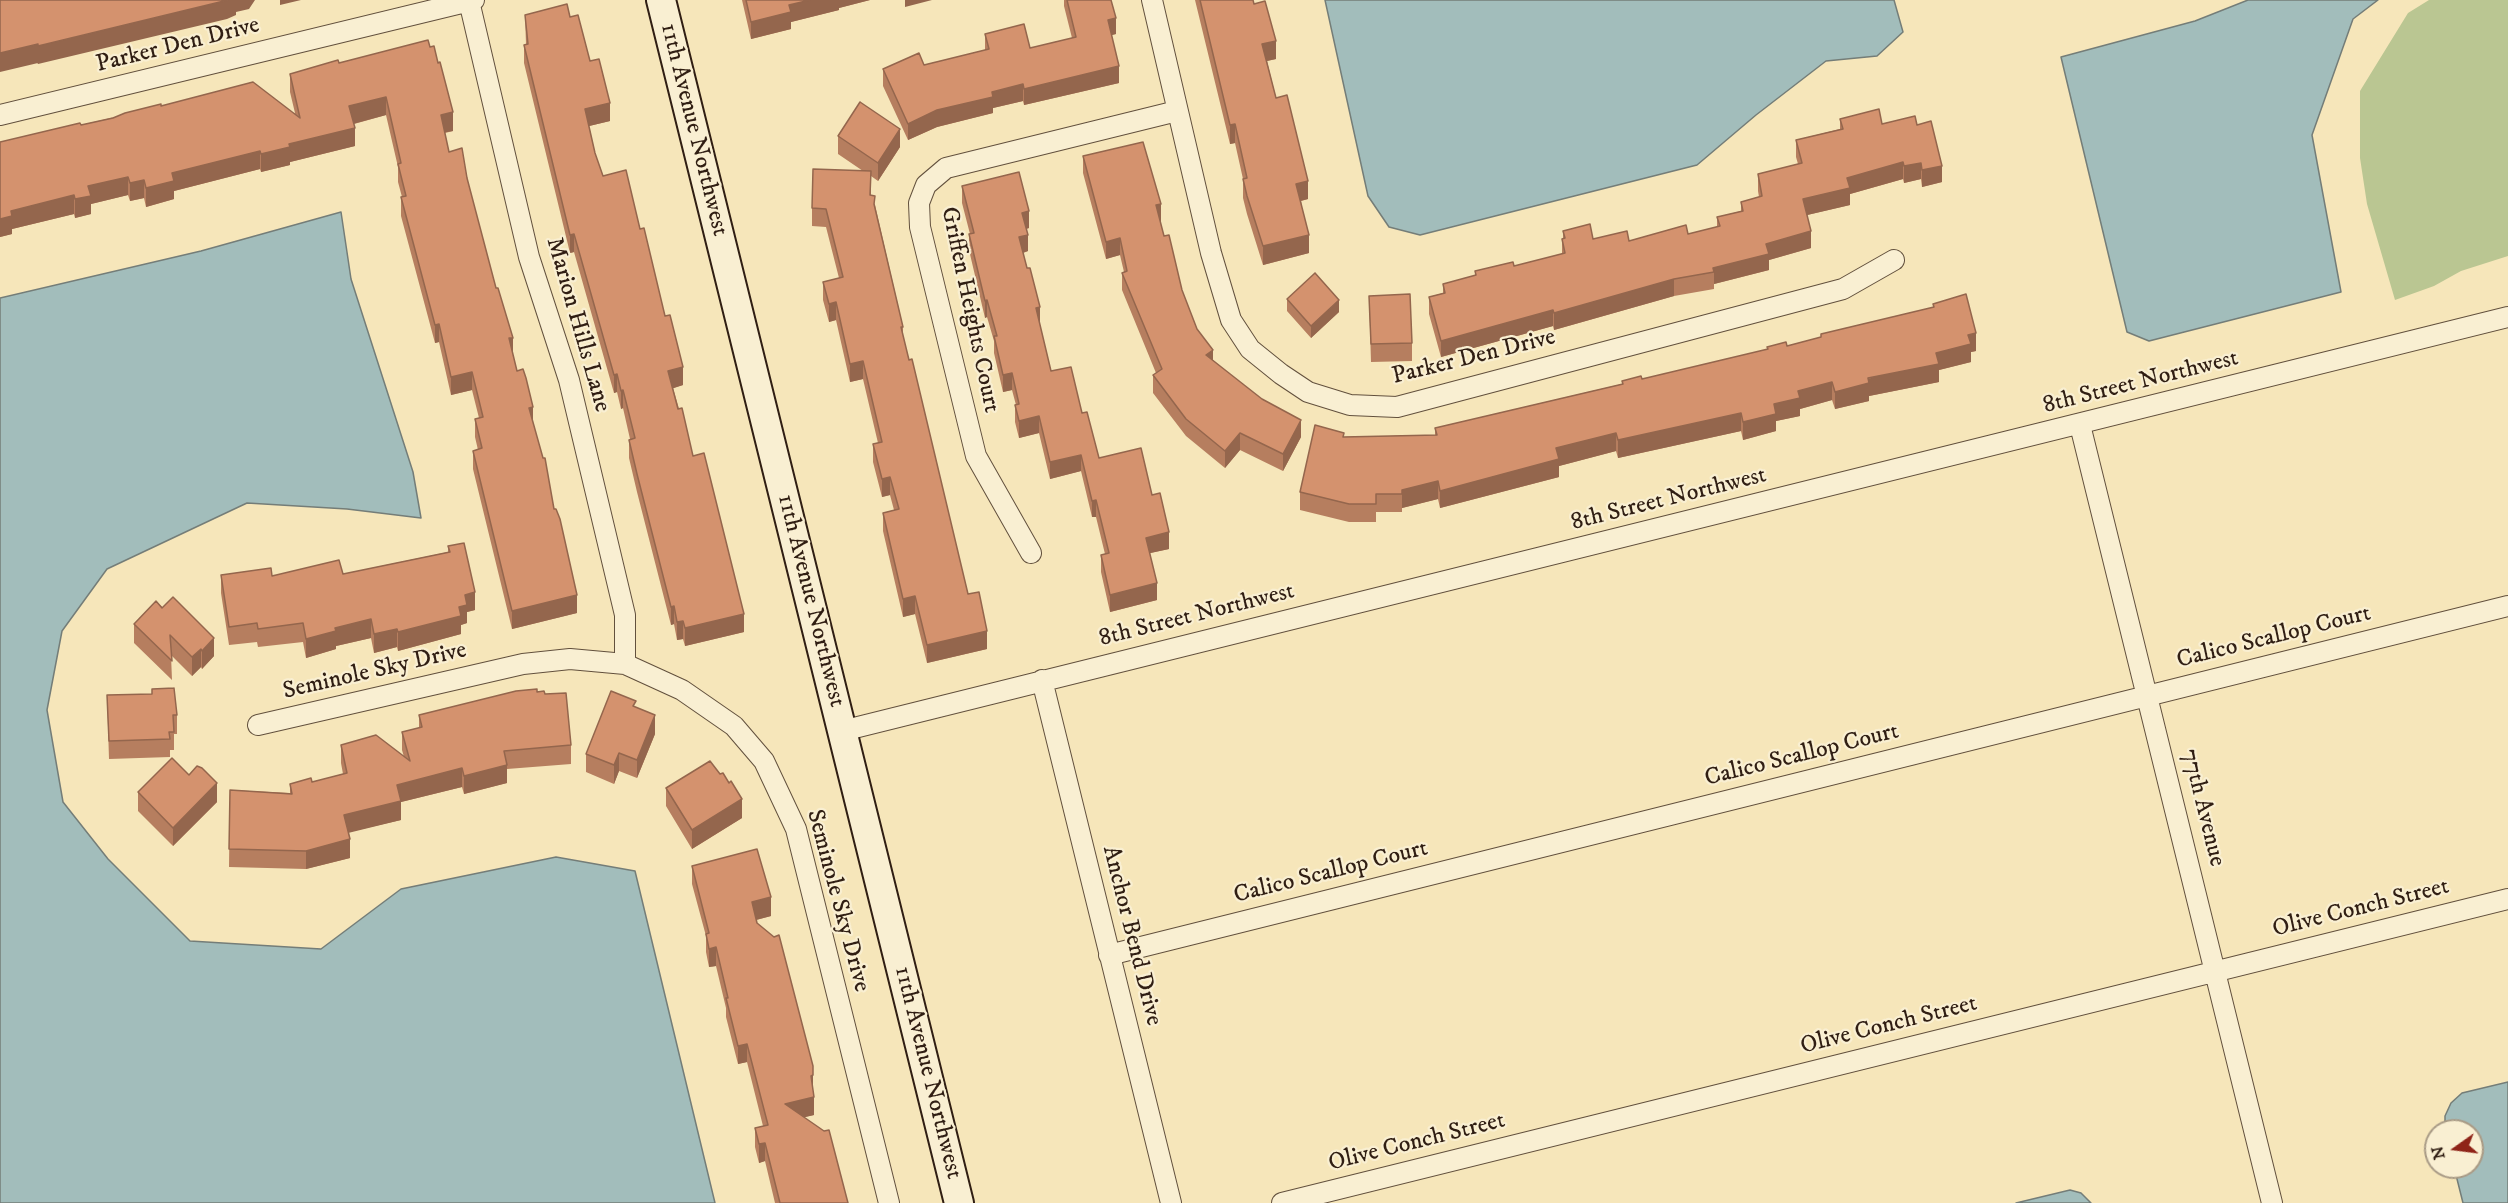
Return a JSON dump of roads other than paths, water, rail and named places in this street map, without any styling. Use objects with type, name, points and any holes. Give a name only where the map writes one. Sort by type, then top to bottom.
[{"type":"street","name":"11th Avenue Northwest","points":[[661,0],[959,1203]]},
{"type":"street","name":"Parker Den Drive","points":[[1152,0],[1211,253],[1232,320],[1250,349],[1308,392],[1350,405],[1397,407],[1843,289],[1894,261]]},
{"type":"street","name":"Parker Den Drive","points":[[0,115],[471,1]]},
{"type":"street","name":"Marion Hills Lane","points":[[471,1],[529,257],[569,380],[625,615],[625,664]]},
{"type":"street","name":"Griffen Heights Court","points":[[1031,553],[976,456],[920,227],[919,203],[926,185],[946,168],[1178,111]]},
{"type":"street","name":"8th Street Northwest","points":[[842,730],[2080,425],[2508,317]]},
{"type":"street","name":"77th Avenue","points":[[2080,425],[2149,695],[2272,1203]]},
{"type":"street","name":"Calico Scallop Court","points":[[1109,955],[2508,606]]},
{"type":"street","name":"Seminole Sky Drive","points":[[258,725],[523,664],[570,659],[625,664],[682,690],[735,726],[764,761],[796,828],[889,1203]]},
{"type":"street","name":"Anchor Bend Drive","points":[[1042,680],[1172,1203]]},
{"type":"street","name":"Olive Conch Street","points":[[1282,1203],[2508,899]]},
{"type":"water","points":[[1325,0],[1894,0],[1903,32],[1877,56],[1826,61],[1756,115],[1697,165],[1420,235],[1389,227],[1368,196]]},
{"type":"water","points":[[2248,0],[2378,0],[2353,19],[2312,135],[2341,292],[2149,341],[2127,332],[2061,57],[2195,21]]},
{"type":"water","points":[[341,212],[351,279],[413,472],[421,518],[347,509],[247,503],[107,569],[62,631],[47,710],[63,802],[108,859],[190,941],[321,949],[401,889],[556,857],[635,871],[715,1203],[0,1203],[0,298],[201,251]]},
{"type":"water","points":[[2508,1082],[2508,1203],[2463,1203],[2457,1179],[2484,1179],[2484,1119],[2445,1119],[2451,1103],[2462,1093]]},
{"type":"water","points":[[2070,1190],[2081,1193],[2091,1203],[2016,1203]]}]
